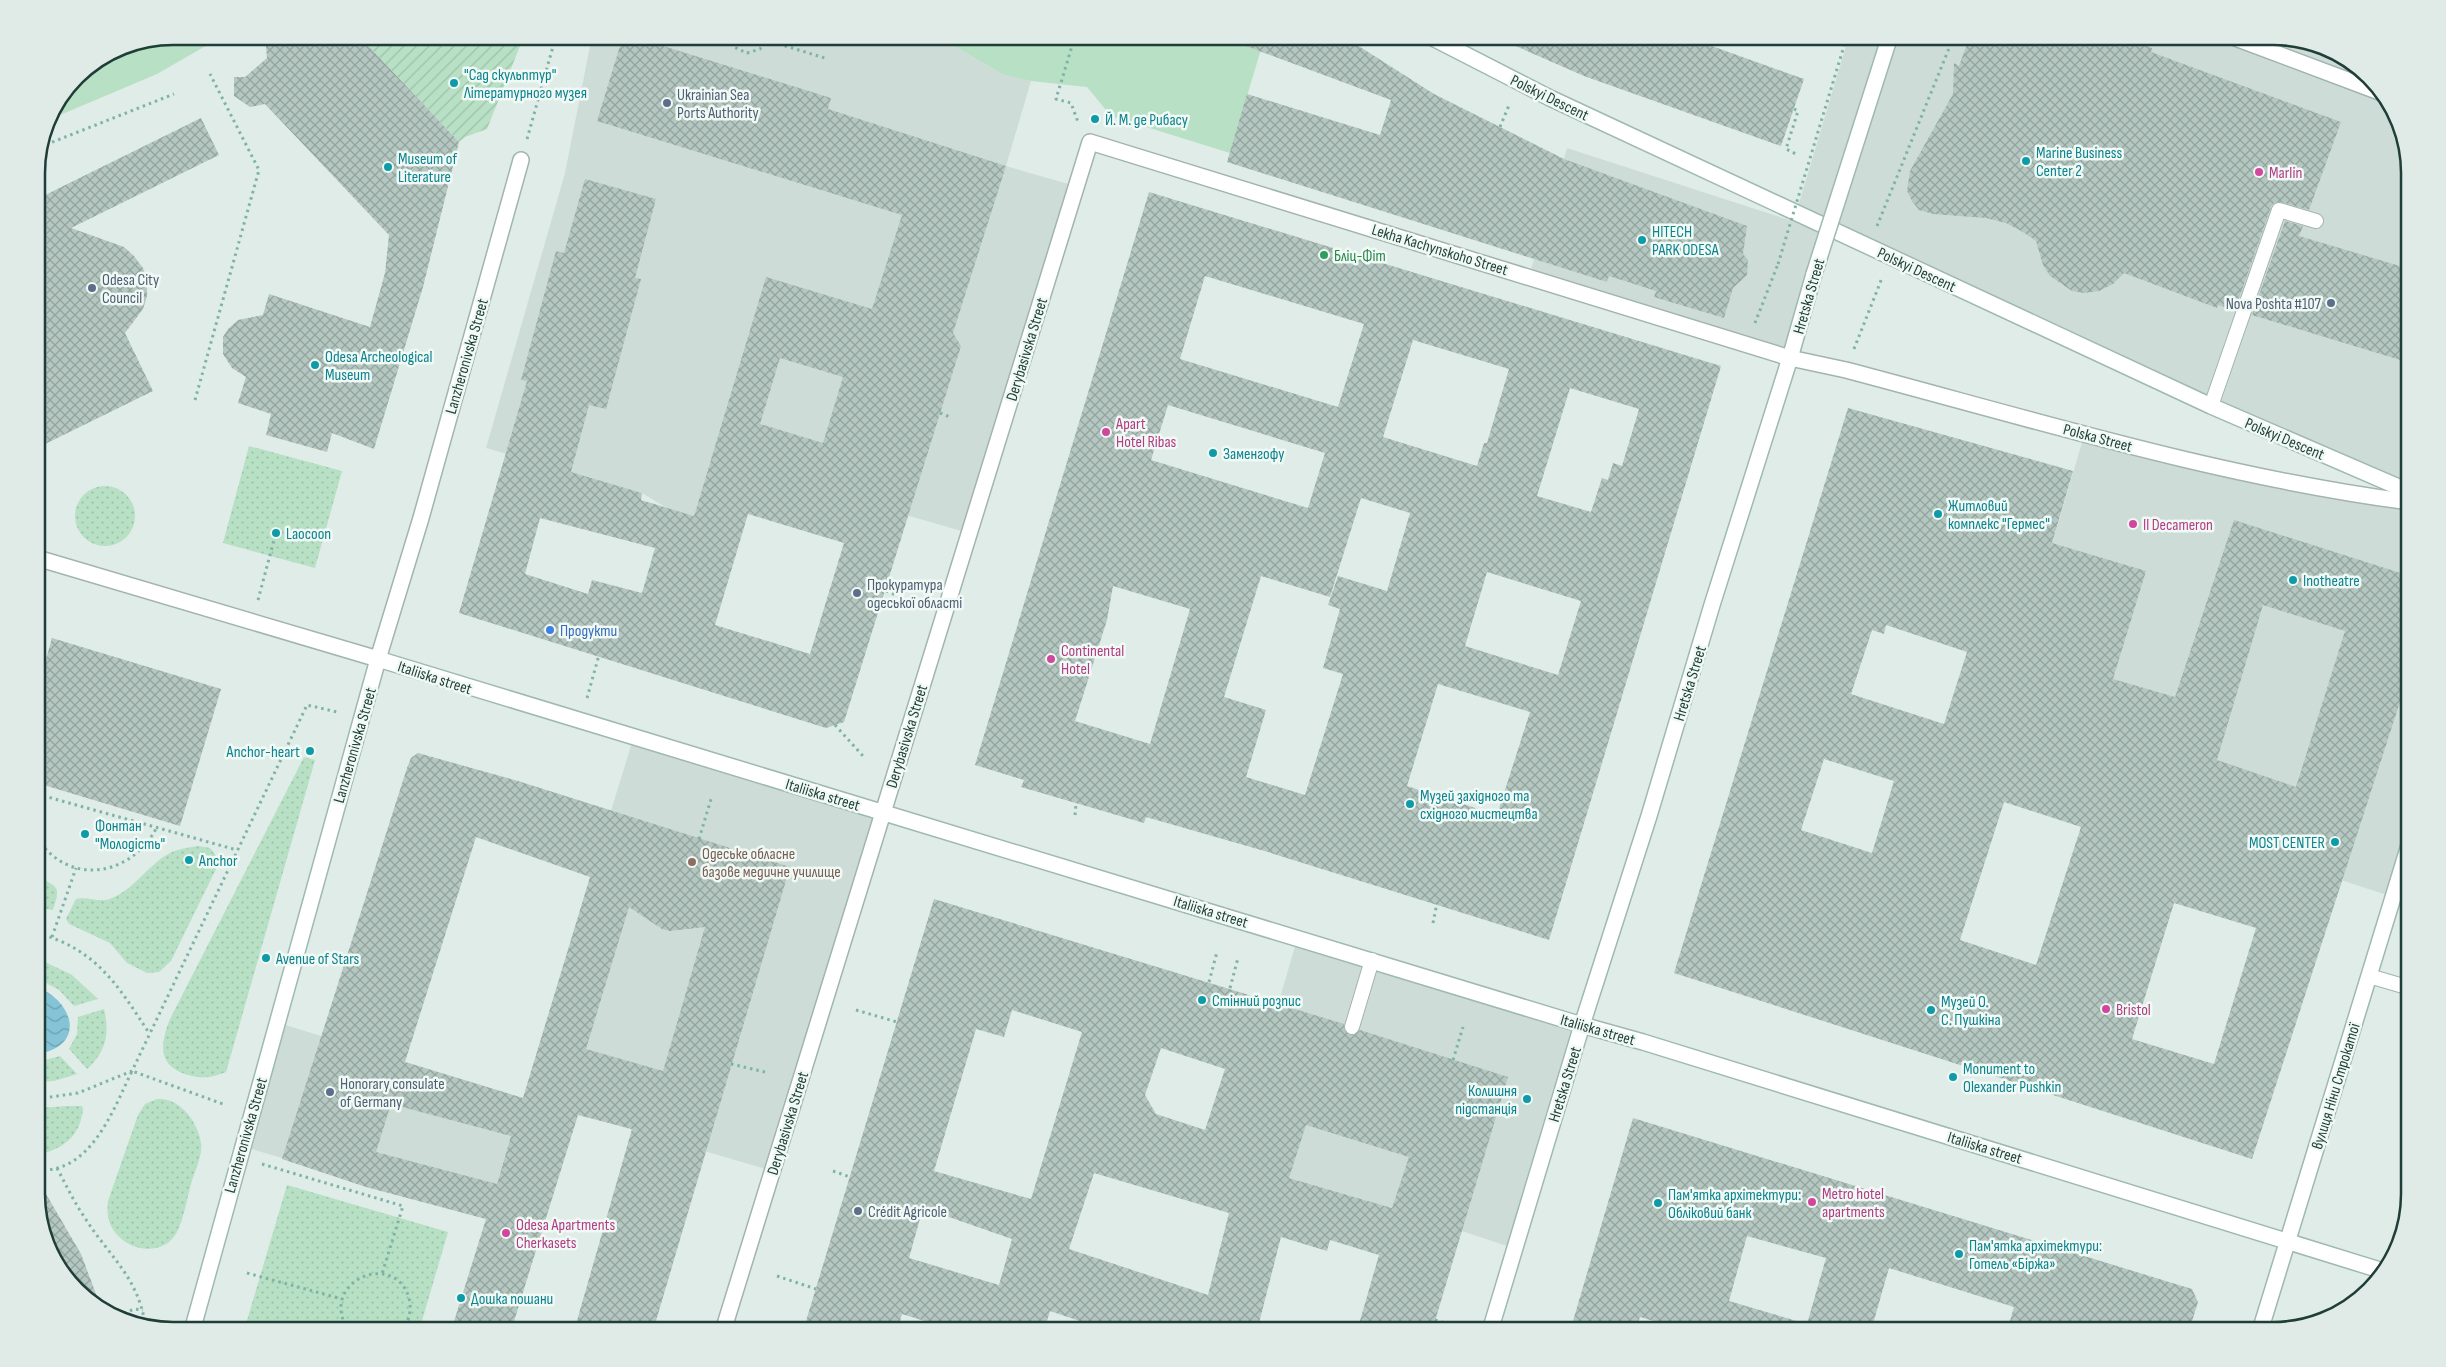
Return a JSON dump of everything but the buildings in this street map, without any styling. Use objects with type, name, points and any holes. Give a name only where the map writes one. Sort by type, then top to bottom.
[{"type":"street","name":"Polskyi Descent","points":[[1447,45],[1550,98],[2211,406],[2401,488]]},
{"type":"street","name":"Hretska Street","points":[[1493,1322],[1582,1025],[1649,816],[1712,605],[1790,358],[1814,274],[1887,45]]},
{"type":"street","points":[[2254,45],[2368,88]]},
{"type":"street","name":"Lekha Kachynskoho Street","points":[[1090,142],[1790,358]]},
{"type":"street","name":"Derybasivska Street","points":[[726,1322],[1090,142]]},
{"type":"street","name":"Lanzheronivska Street","points":[[194,1322],[378,659],[424,508],[521,160]]},
{"type":"street","name":"Polska Street","points":[[1790,358],[1846,370],[2229,471],[2356,495],[2401,501]]},
{"type":"street","name":"Italiiska street","points":[[45,561],[252,621],[580,722],[1643,1042],[2377,1269]]},
{"type":"street","name":"вулиця Ніни Строкатої","points":[[2263,1322],[2401,871]]},
{"type":"lane","points":[[2211,406],[2279,210],[2316,221]]},
{"type":"lane","points":[[1352,1027],[1372,960]]},
{"type":"lane","points":[[2369,976],[2401,985]]},
{"type":"path","points":[[521,160],[553,45]]},
{"type":"path","points":[[733,45],[747,53],[760,49],[763,45]]},
{"type":"path","points":[[787,45],[828,59]]},
{"type":"path","points":[[1072,45],[1056,99],[1071,103],[1090,142]]},
{"type":"path","points":[[1746,345],[1778,264],[1844,45]]},
{"type":"path","points":[[1869,247],[1950,45]]},
{"type":"path","points":[[195,400],[260,170],[210,74]]},
{"type":"path","points":[[48,144],[174,94]]},
{"type":"path","points":[[1794,109],[1798,111],[1786,149],[1796,154]]},
{"type":"path","points":[[1846,370],[1891,257]]},
{"type":"path","points":[[940,413],[952,418]]},
{"type":"path","points":[[252,621],[274,540]]},
{"type":"path","points":[[886,591],[896,595]]},
{"type":"path","points":[[580,722],[599,655]]},
{"type":"path","points":[[45,1169],[57,1168],[73,1161],[87,1150],[97,1137],[132,1071],[307,705],[337,712]]},
{"type":"path","points":[[835,725],[864,756]]},
{"type":"path","points":[[45,796],[237,850]]},
{"type":"path","points":[[699,839],[712,796]]},
{"type":"path","points":[[1076,804],[1076,815]]},
{"type":"path","points":[[45,848],[51,855],[76,868],[95,870],[124,863],[143,848],[157,827]]},
{"type":"path","points":[[52,938],[76,868]]},
{"type":"path","points":[[1433,923],[1437,903]]},
{"type":"path","points":[[45,936],[86,954],[108,974],[150,1033]]},
{"type":"path","points":[[1209,982],[1217,952]]},
{"type":"path","points":[[1230,988],[1238,958]]},
{"type":"path","points":[[856,1010],[897,1022]]},
{"type":"path","points":[[1453,1060],[1463,1027]]},
{"type":"path","points":[[731,1064],[765,1072]]},
{"type":"path","points":[[45,1098],[78,1093],[132,1071],[223,1104]]},
{"type":"path","points":[[239,1157],[403,1206],[382,1274]]},
{"type":"path","points":[[57,1168],[85,1218],[122,1265],[143,1310],[144,1319]]},
{"type":"path","points":[[833,1171],[850,1177]]},
{"type":"path","points":[[247,1273],[342,1299]]},
{"type":"path","points":[[344,1322],[342,1317],[342,1299],[353,1282],[372,1274],[382,1274],[397,1281],[407,1294],[410,1304],[410,1315],[406,1322]]},
{"type":"path","points":[[777,1276],[816,1289]]},
{"type":"path","points":[[126,1313],[134,1309],[143,1310]]},
{"type":"path","points":[[1435,1320],[1442,1322]]},
{"type":"shaded area","points":[[590,45],[952,45],[1004,75],[1031,81],[1006,166],[1072,185],[965,532],[711,459],[694,516],[667,508],[642,493],[486,448],[565,173]]},
{"type":"shaded area","points":[[1846,45],[2251,45],[2370,91],[2388,116],[2399,148],[2401,164],[2401,485],[1797,210]]},
{"type":"shaded area","points":[[2265,45],[2290,46],[2322,55],[2337,62],[2362,82]]},
{"type":"shaded area","points":[[1567,148],[1823,231],[1786,352],[1529,276]]},
{"type":"shaded area","points":[[2083,439],[2401,500],[2401,864],[2390,896],[2341,880],[2028,625]]},
{"type":"shaded area","points":[[633,739],[875,816],[769,1170],[523,1098]]},
{"type":"shaded area","points":[[1296,943],[1580,1026],[1510,1247],[1392,1208],[1232,1161]]},
{"type":"shaded area","points":[[279,1023],[523,1098],[486,1219],[245,1147]]},
{"type":"green space","points":[[207,45],[157,74],[59,116],[71,95],[82,82],[116,58],[148,47]]},
{"type":"green space","name":"\"Сад скульптур\" Літературного музея","points":[[367,45],[520,45],[487,129],[465,137],[459,142]]},
{"type":"green space","points":[[952,45],[1262,45],[1230,153],[1111,116],[1087,87],[1031,81],[1004,75]]},
{"type":"green space","points":[[249,446],[342,471],[315,568],[223,543]]},
{"type":"green space","points":[[99,486],[111,486],[122,491],[130,499],[135,510],[133,528],[122,541],[111,546],[99,546],[88,541],[80,533],[75,522],[75,510],[80,499],[88,491]]},
{"type":"green space","points":[[304,757],[315,760],[226,1072],[207,1077],[188,1075],[178,1071],[166,1060],[163,1045],[170,1019]]},
{"type":"green space","points":[[198,846],[210,848],[217,857],[216,869],[171,961],[159,972],[147,973],[127,963],[110,943],[69,924],[66,919],[76,899],[110,899],[125,891],[158,861],[169,854],[181,849]]},
{"type":"green space","points":[[45,880],[57,890],[53,910],[45,909]]},
{"type":"green space","points":[[45,962],[72,975],[98,999],[74,1006],[59,990],[45,982]]},
{"type":"green space","points":[[104,1009],[107,1027],[105,1042],[99,1056],[87,1069],[69,1049],[77,1034],[78,1017]]},
{"type":"green space","points":[[60,1056],[77,1074],[54,1081],[45,1082],[45,1060]]},
{"type":"green space","points":[[157,1099],[173,1102],[187,1112],[196,1127],[201,1148],[200,1158],[177,1232],[167,1244],[146,1249],[131,1245],[115,1232],[108,1218],[108,1201],[138,1115],[145,1104]]},
{"type":"green space","points":[[82,1106],[83,1109],[78,1127],[69,1140],[55,1149],[45,1152],[45,1108]]},
{"type":"green space","points":[[287,1185],[448,1232],[422,1322],[247,1322]]},
{"type":"water","points":[[45,991],[60,1003],[67,1013],[70,1024],[69,1034],[63,1043],[53,1050],[45,1052]]},
{"type":"place","name":"\"Сад скульптур\" Літературного музея","points":[[454,83]]},
{"type":"place","name":"Ukrainian Sea Ports Authority","points":[[667,103]]},
{"type":"place","name":"Й. М. де Рибасу","points":[[1095,119]]},
{"type":"place","name":"Marine Business Center 2","points":[[2026,161]]},
{"type":"place","name":"Museum of Literature","points":[[388,167]]},
{"type":"place","name":"Marlin","points":[[2259,172]]},
{"type":"place","name":"HITECH PARK ODESA","points":[[1642,240]]},
{"type":"place","name":"Бліц-Фіт","points":[[1324,255]]},
{"type":"place","name":"Odesa City Council","points":[[92,288]]},
{"type":"place","name":"Nova Poshta #107","points":[[2331,303]]},
{"type":"place","name":"Odesa Archeological Museum","points":[[315,365]]},
{"type":"place","name":"Apart Hotel Ribas","points":[[1106,432]]},
{"type":"place","name":"Заменгофу","points":[[1213,453]]},
{"type":"place","name":"Житловий комплекс \"Гермес\"","points":[[1938,514]]},
{"type":"place","name":"Il Decameron","points":[[2133,524]]},
{"type":"place","name":"Laocoon","points":[[276,533]]},
{"type":"place","name":"Inotheatre","points":[[2293,580]]},
{"type":"place","name":"Прокуратура одеської області","points":[[857,593]]},
{"type":"place","name":"Продукти","points":[[550,630]]},
{"type":"place","name":"Continental Hotel","points":[[1051,659]]},
{"type":"place","name":"Anchor-heart","points":[[310,751]]},
{"type":"place","name":"Музей західного та східного мистецтва","points":[[1410,804]]},
{"type":"place","name":"Фонтан \"Молодість\"","points":[[85,834]]},
{"type":"place","name":"MOST CENTER","points":[[2335,842]]},
{"type":"place","name":"Anchor","points":[[189,860]]},
{"type":"place","name":"Одеське обласне базове медичне училище","points":[[692,862]]},
{"type":"place","name":"Avenue of Stars","points":[[266,958]]},
{"type":"place","name":"Стінний розпис","points":[[1202,1000]]},
{"type":"place","name":"Bristol","points":[[2106,1009]]},
{"type":"place","name":"Музей О. С. Пушкіна","points":[[1931,1010]]},
{"type":"place","name":"Monument to Olexander Pushkin","points":[[1953,1077]]},
{"type":"place","name":"Honorary consulate of Germany","points":[[330,1092]]},
{"type":"place","name":"Колишня підстанція","points":[[1527,1099]]},
{"type":"place","name":"Metro hotel apartments","points":[[1812,1202]]},
{"type":"place","name":"Пам'ятка архітектури: Обліковий банк","points":[[1658,1203]]},
{"type":"place","name":"Crédit Agricole","points":[[858,1211]]},
{"type":"place","name":"Odesa Apartments Cherkasets","points":[[506,1233]]},
{"type":"place","name":"Пам'ятка архітектури: Готель «Біржа»","points":[[1959,1254]]},
{"type":"place","name":"Дошка пошани","points":[[461,1298]]}]
